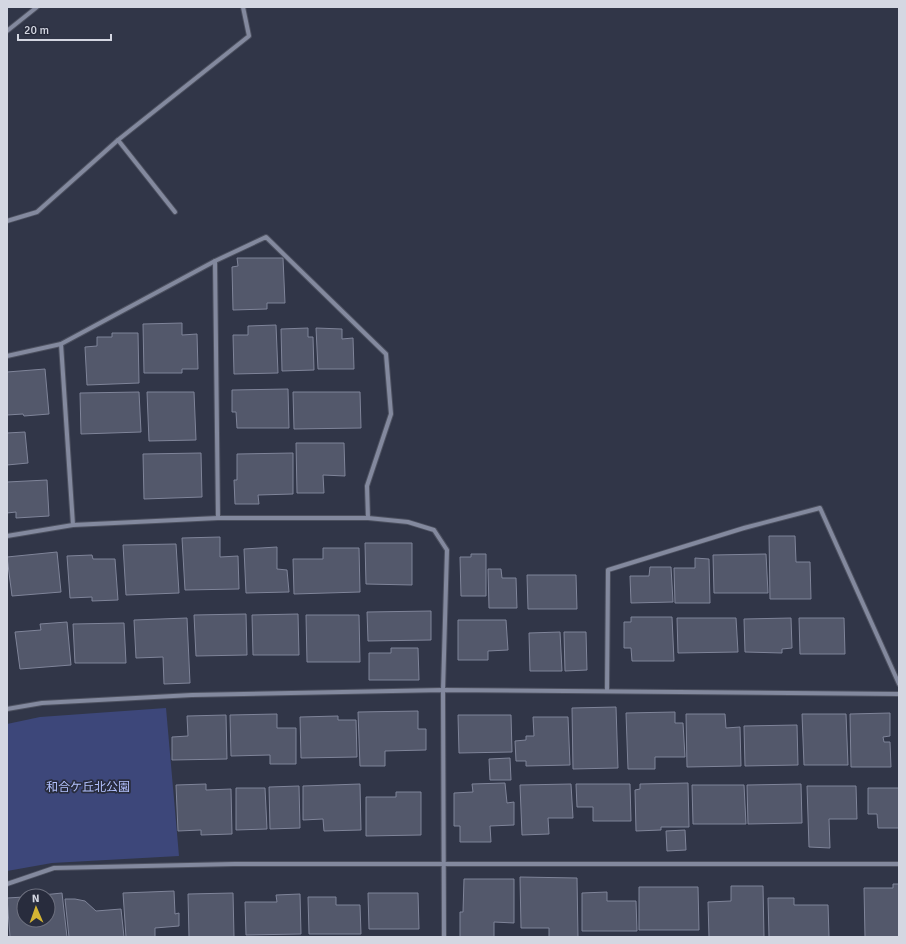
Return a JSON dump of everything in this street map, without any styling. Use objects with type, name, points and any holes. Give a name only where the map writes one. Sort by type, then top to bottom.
[{"type":"street","points":[[7,31],[37,7]]},
{"type":"street","points":[[7,221],[37,212],[118,140],[249,36],[243,7]]},
{"type":"street","points":[[118,140],[175,212]]},
{"type":"street","points":[[7,356],[62,344],[215,261],[266,236],[386,354],[391,414],[366,486],[368,518]]},
{"type":"street","points":[[215,261],[218,518]]},
{"type":"street","points":[[62,344],[73,525]]},
{"type":"street","points":[[608,691],[608,570],[744,528],[820,508],[899,684]]},
{"type":"street","points":[[7,536],[73,525],[218,518],[368,518],[408,522],[434,530],[447,550],[443,690],[444,937]]},
{"type":"street","points":[[7,709],[42,703],[192,695],[443,690],[899,694]]},
{"type":"street","points":[[7,884],[54,868],[234,864],[899,864]]},
{"type":"green space","name":"和合ケ丘北公園","points":[[166,708],[179,856],[52,863],[7,871],[7,724],[40,717]]},
{"type":"building","points":[[237,258],[283,258],[285,303],[267,303],[267,309],[233,310],[232,267],[238,266]]},
{"type":"building","points":[[182,323],[182,335],[197,334],[198,369],[182,369],[182,373],[144,373],[143,324]]},
{"type":"building","points":[[276,325],[278,373],[234,374],[233,335],[248,335],[248,326]]},
{"type":"building","points":[[308,328],[308,337],[313,337],[314,370],[282,371],[281,329]]},
{"type":"building","points":[[316,328],[342,329],[342,339],[353,338],[354,369],[318,369]]},
{"type":"building","points":[[112,333],[138,333],[139,383],[87,385],[85,347],[97,346],[97,337],[112,337]]},
{"type":"building","points":[[45,369],[49,414],[24,416],[23,414],[7,415],[7,372]]},
{"type":"building","points":[[288,389],[289,428],[237,428],[236,412],[232,412],[232,390]]},
{"type":"building","points":[[139,392],[141,432],[81,434],[80,393]]},
{"type":"building","points":[[147,392],[194,392],[196,440],[149,441]]},
{"type":"building","points":[[293,392],[360,392],[361,428],[294,429]]},
{"type":"building","points":[[25,432],[28,463],[7,465],[7,433]]},
{"type":"building","points":[[296,443],[344,443],[345,476],[323,475],[324,493],[297,493]]},
{"type":"building","points":[[201,453],[202,497],[144,499],[143,454]]},
{"type":"building","points":[[293,453],[293,494],[258,495],[259,504],[235,504],[234,480],[237,480],[237,454]]},
{"type":"building","points":[[47,480],[49,516],[16,518],[16,512],[7,513],[7,482]]},
{"type":"building","points":[[769,536],[795,536],[796,562],[810,562],[811,599],[770,599]]},
{"type":"building","points":[[220,537],[220,557],[238,556],[239,589],[185,590],[182,538]]},
{"type":"building","points":[[365,543],[412,543],[412,585],[366,584]]},
{"type":"building","points":[[176,544],[179,593],[126,595],[123,545]]},
{"type":"building","points":[[277,547],[277,569],[287,570],[289,592],[246,593],[244,549]]},
{"type":"building","points":[[323,548],[359,548],[360,592],[294,594],[293,559],[323,559]]},
{"type":"building","points":[[57,552],[61,592],[12,596],[7,557]]},
{"type":"building","points":[[471,554],[486,554],[486,596],[461,596],[460,557],[471,557]]},
{"type":"building","points":[[766,554],[768,593],[714,593],[713,555]]},
{"type":"building","points":[[92,555],[93,559],[115,559],[118,600],[92,601],[92,597],[70,598],[67,556]]},
{"type":"building","points":[[695,558],[709,559],[710,603],[675,603],[674,568],[695,568]]},
{"type":"building","points":[[650,567],[671,567],[673,602],[631,603],[630,576],[649,576]]},
{"type":"building","points":[[488,569],[501,569],[502,578],[516,578],[517,608],[489,608]]},
{"type":"building","points":[[527,575],[576,575],[577,609],[528,609]]},
{"type":"building","points":[[431,611],[431,640],[368,641],[367,612]]},
{"type":"building","points":[[246,614],[247,655],[196,656],[194,615]]},
{"type":"building","points":[[298,614],[299,655],[253,655],[252,615]]},
{"type":"building","points":[[306,615],[359,615],[360,662],[307,662]]},
{"type":"building","points":[[631,617],[672,617],[674,661],[632,661],[631,648],[624,648],[624,622],[631,622]]},
{"type":"building","points":[[187,618],[190,683],[164,684],[163,657],[136,658],[134,620]]},
{"type":"building","points":[[677,618],[736,618],[738,652],[678,653]]},
{"type":"building","points":[[791,618],[792,648],[782,649],[782,653],[745,652],[744,619]]},
{"type":"building","points":[[799,618],[844,618],[845,654],[800,654]]},
{"type":"building","points":[[458,620],[506,620],[508,650],[488,651],[488,660],[458,660]]},
{"type":"building","points":[[67,622],[71,665],[20,669],[15,632],[41,630],[40,624]]},
{"type":"building","points":[[124,623],[126,663],[75,663],[73,624]]},
{"type":"building","points":[[560,632],[562,671],[530,671],[529,633]]},
{"type":"building","points":[[564,632],[586,632],[587,670],[565,671]]},
{"type":"building","points":[[391,648],[418,648],[419,680],[369,680],[369,653],[391,653]]},
{"type":"building","points":[[616,707],[618,768],[573,769],[572,708]]},
{"type":"building","points":[[418,711],[418,729],[426,729],[426,750],[385,751],[385,766],[360,766],[358,712]]},
{"type":"building","points":[[675,712],[675,723],[683,723],[685,757],[655,757],[655,769],[628,769],[626,713]]},
{"type":"building","points":[[890,713],[890,736],[883,737],[884,742],[890,742],[891,767],[851,767],[850,714]]},
{"type":"building","points":[[277,714],[277,728],[296,728],[296,764],[270,764],[270,755],[231,756],[230,715]]},
{"type":"building","points":[[686,714],[725,714],[726,728],[740,727],[741,766],[687,767]]},
{"type":"building","points":[[802,714],[846,714],[848,765],[804,765]]},
{"type":"building","points":[[226,715],[227,759],[172,760],[172,737],[188,736],[187,716]]},
{"type":"building","points":[[458,715],[511,715],[512,752],[459,753]]},
{"type":"building","points":[[338,716],[338,720],[356,720],[357,757],[301,758],[300,717]]},
{"type":"building","points":[[533,717],[568,717],[570,765],[526,766],[526,761],[516,761],[515,741],[526,740],[526,736],[534,736]]},
{"type":"building","points":[[797,725],[798,765],[745,766],[744,726]]},
{"type":"building","points":[[510,758],[511,780],[490,780],[489,759]]},
{"type":"building","points":[[505,783],[507,803],[514,802],[514,825],[490,826],[491,842],[460,842],[460,826],[454,826],[454,793],[473,792],[472,784]]},
{"type":"building","points":[[688,783],[689,827],[661,827],[661,830],[636,831],[635,790],[640,789],[640,784]]},
{"type":"building","points":[[206,784],[206,790],[231,789],[232,834],[201,835],[201,830],[178,831],[176,785]]},
{"type":"building","points":[[360,784],[361,830],[324,831],[323,819],[303,820],[303,786]]},
{"type":"building","points":[[571,784],[573,818],[548,818],[549,834],[522,835],[520,785]]},
{"type":"building","points":[[576,784],[630,784],[631,821],[593,821],[593,807],[577,807]]},
{"type":"building","points":[[801,784],[802,823],[748,824],[747,785]]},
{"type":"building","points":[[692,785],[744,785],[746,824],[693,824]]},
{"type":"building","points":[[299,786],[300,828],[270,829],[269,787]]},
{"type":"building","points":[[807,786],[856,786],[857,819],[829,819],[830,848],[809,847]]},
{"type":"building","points":[[236,788],[265,788],[267,829],[236,830]]},
{"type":"building","points":[[868,788],[899,788],[899,828],[878,828],[877,814],[868,814]]},
{"type":"building","points":[[396,792],[421,792],[421,835],[366,836],[366,797],[396,797]]},
{"type":"building","points":[[685,830],[686,850],[667,851],[666,831]]},
{"type":"building","points":[[520,877],[577,878],[578,937],[549,937],[549,928],[521,928]]},
{"type":"building","points":[[464,879],[514,879],[514,923],[494,922],[494,937],[460,937],[460,912],[463,912]]},
{"type":"building","points":[[893,884],[899,884],[899,937],[865,937],[864,888],[893,888]]},
{"type":"building","points":[[731,886],[763,886],[764,937],[709,937],[708,902],[731,901]]},
{"type":"building","points":[[639,887],[698,887],[699,930],[639,930]]},
{"type":"building","points":[[174,891],[175,914],[179,913],[179,926],[155,928],[155,937],[126,937],[123,893]]},
{"type":"building","points":[[607,892],[607,901],[636,901],[637,931],[582,931],[582,893]]},
{"type":"building","points":[[62,893],[67,937],[10,937],[7,898],[16,897],[16,928],[56,928],[56,894]]},
{"type":"building","points":[[233,893],[234,937],[189,937],[188,894]]},
{"type":"building","points":[[368,893],[418,893],[419,929],[369,929]]},
{"type":"building","points":[[300,894],[301,934],[246,935],[245,902],[277,902],[276,895]]},
{"type":"building","points":[[308,897],[336,897],[336,905],[360,905],[361,934],[309,934]]},
{"type":"building","points":[[768,898],[794,898],[794,905],[828,905],[829,937],[769,937]]},
{"type":"building","points":[[65,899],[85,901],[96,911],[121,909],[124,937],[69,937]]}]
